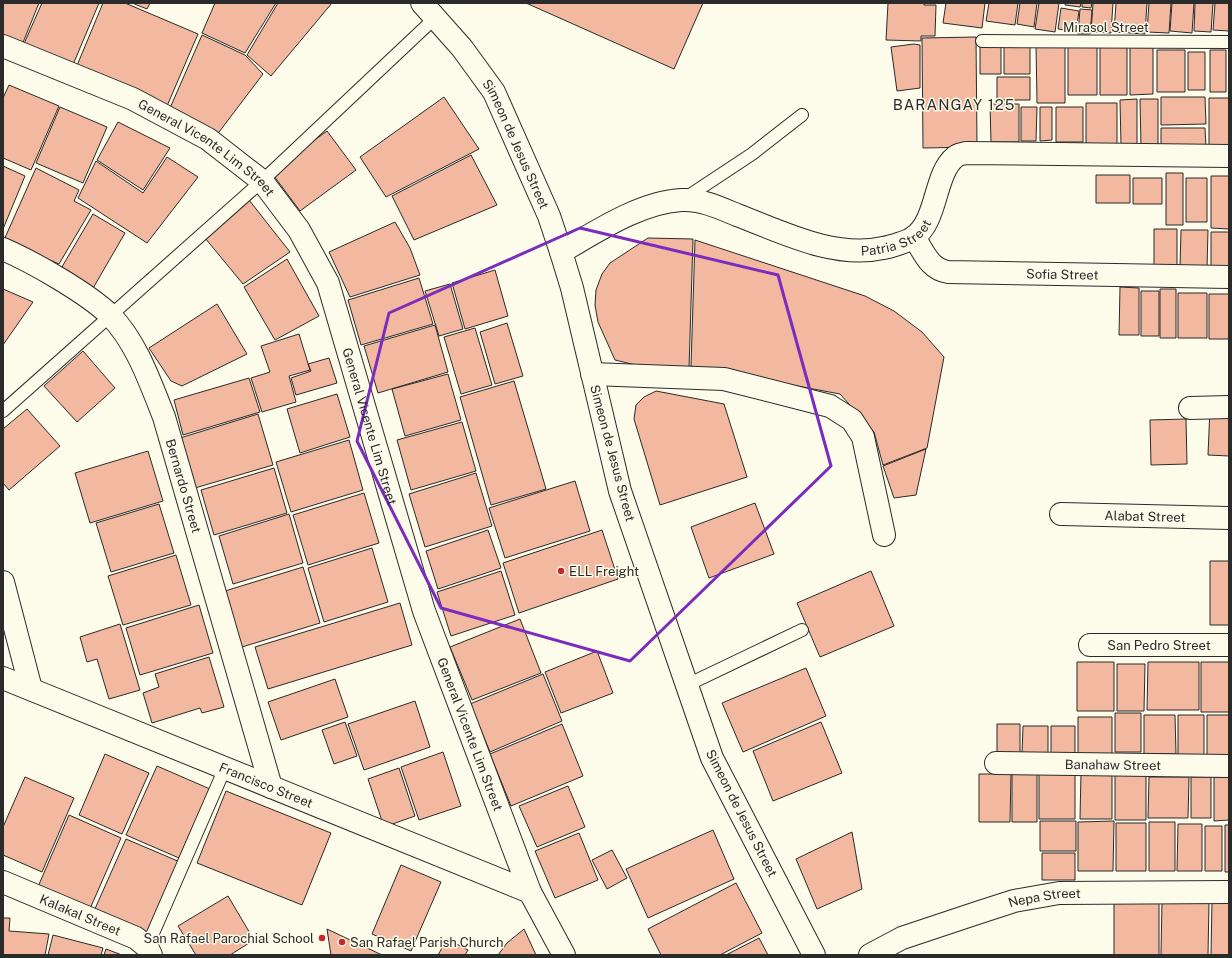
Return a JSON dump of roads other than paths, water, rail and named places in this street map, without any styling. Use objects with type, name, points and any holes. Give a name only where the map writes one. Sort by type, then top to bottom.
[{"type":"street","name":"Simeon de Jesus Street","points":[[429,10],[462,48],[494,92],[549,216],[572,288],[620,491],[712,758],[814,955]]},
{"type":"street","name":"General Vicente Lim Street","points":[[3,46],[133,99],[208,139],[262,181],[299,230],[328,282],[424,611],[530,892],[564,955]]},
{"type":"street","name":"Patria Street","points":[[561,252],[618,219],[664,202],[683,200],[708,203],[788,235],[825,246],[858,251],[883,248],[914,237],[923,226],[933,207],[945,168],[956,156],[966,153],[1229,156]]},
{"type":"street","name":"Sofia Street","points":[[914,237],[931,265],[939,270],[948,272],[1229,277]]},
{"type":"street","name":"Bernardo Street","points":[[3,250],[57,278],[87,298],[110,316],[144,365],[164,417],[271,787]]},
{"type":"street","points":[[592,374],[724,379],[830,406],[852,420],[863,437],[884,535]]},
{"type":"street","points":[[1190,408],[1229,407]]},
{"type":"street","name":"Alabat Street","points":[[1061,514],[1229,518]]},
{"type":"street","points":[[3,582],[31,689]]},
{"type":"street","name":"San Pedro Street","points":[[1090,645],[1229,645]]},
{"type":"street","name":"Francisco Street","points":[[3,678],[530,892]]},
{"type":"street","name":"Banahaw Street","points":[[996,763],[1229,766]]},
{"type":"street","name":"Kalakal Street","points":[[3,882],[136,938],[149,951]]},
{"type":"street","name":"Nepa Street","points":[[870,955],[902,938],[1014,901],[1059,893],[1229,892]]},
{"type":"lane","points":[[3,411],[262,181],[429,10]]},
{"type":"lane","name":"Mirasol Street","points":[[982,41],[1229,42]]},
{"type":"lane","points":[[683,200],[752,154],[802,114]]},
{"type":"lane","points":[[687,685],[802,630]]},
{"type":"lane","points":[[149,951],[225,768]]},
{"type":"place","name":"ELL Freight","points":[[561,571]]},
{"type":"place","name":"San Rafael Parochial School","points":[[322,938]]},
{"type":"place","name":"San Rafael Parish Church","points":[[342,942]]},
{"type":"district","name":"BARANGAY 125","points":[[954,105]]}]
